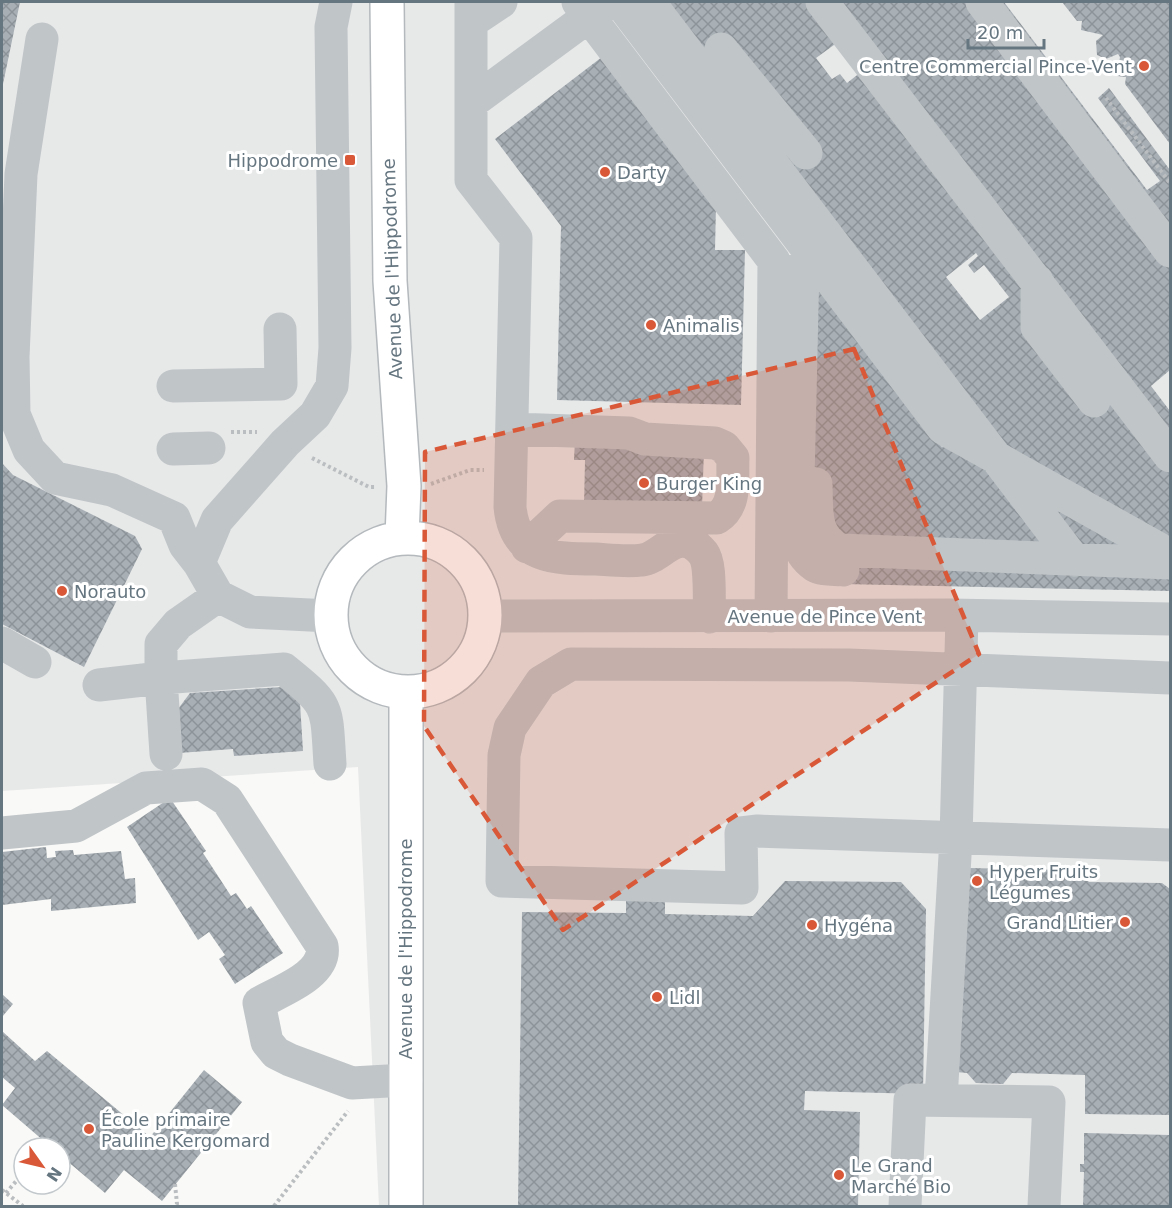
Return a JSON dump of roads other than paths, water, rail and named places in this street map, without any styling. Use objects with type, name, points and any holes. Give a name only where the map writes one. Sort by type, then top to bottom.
[{"type":"main road","name":"Avenue de l'Hippodrome","points":[[387,2],[390,282],[404,486],[402,537]]},
{"type":"main road","points":[[402,537],[434,541],[461,558],[479,585],[485,616],[481,640],[464,667],[452,678],[430,689],[406,692],[383,688],[361,677],[345,661],[334,639],[330,616],[335,587],[350,562],[374,545],[402,537]]},
{"type":"main road","name":"Avenue de l'Hippodrome","points":[[406,692],[406,1206]]},
{"type":"street","points":[[501,2],[471,12],[471,180],[516,238],[511,522],[527,547],[557,557],[639,560],[649,558],[673,543],[691,544],[703,554],[708,563],[710,617]]},
{"type":"street","points":[[620,2],[943,428],[1170,555]]},
{"type":"street","points":[[649,2],[1074,560]]},
{"type":"street","points":[[822,2],[1170,456]]},
{"type":"street","points":[[982,2],[1170,251]]},
{"type":"street","points":[[471,103],[592,6],[774,261],[771,616]]},
{"type":"street","points":[[199,563],[217,520],[285,443],[315,415],[332,386],[335,348],[329,10]]},
{"type":"street","points":[[42,39],[21,174],[13,357],[14,414],[29,450],[55,478],[112,490],[174,518],[185,545],[199,563],[218,596],[250,612],[330,616]]},
{"type":"street","points":[[721,49],[806,153]]},
{"type":"street","points":[[837,247],[803,265],[795,526],[800,550],[816,567],[843,570]]},
{"type":"street","points":[[1036,281],[1037,327],[1094,401]]},
{"type":"street","points":[[174,386],[281,384],[280,329]]},
{"type":"street","points":[[513,429],[629,433],[645,439],[715,443],[724,447],[733,458],[731,504],[726,513],[717,518],[560,516],[527,547]]},
{"type":"street","points":[[174,449],[216,440]]},
{"type":"street","points":[[798,480],[816,484],[818,528],[829,544],[840,550],[1170,563]]},
{"type":"street","points":[[166,754],[160,678],[161,644],[178,624],[218,596]]},
{"type":"street","points":[[941,1100],[956,838],[962,615]]},
{"type":"street","name":"Avenue de Pince Vent","points":[[485,616],[1168,615]]},
{"type":"street","points":[[2,643],[35,662]]},
{"type":"street","points":[[1170,678],[960,668],[747,663],[571,664],[541,682],[510,728],[504,755],[502,881],[742,888],[741,833],[1170,845]]},
{"type":"street","points":[[99,685],[284,669],[317,695],[326,711],[330,764]]},
{"type":"street","points":[[2,833],[76,826],[146,788],[202,784],[227,800],[322,946],[324,954],[315,969],[260,1003],[267,1042],[276,1053],[290,1060],[352,1083],[367,1084],[406,1080]]},
{"type":"street","points":[[905,1206],[910,1100],[1049,1102],[1044,1206]]},
{"type":"place","name":"Centre Commercial Pince-Vent","points":[[1144,66]]},
{"type":"place","name":"Hippodrome","points":[[350,160]]},
{"type":"place","name":"Darty","points":[[605,172]]},
{"type":"place","name":"Animalis","points":[[651,325]]},
{"type":"place","name":"Burger King","points":[[644,483]]},
{"type":"place","name":"Norauto","points":[[62,591]]},
{"type":"place","name":"Hyper Fruits Légumes","points":[[977,881]]},
{"type":"place","name":"Grand Litier","points":[[1125,922]]},
{"type":"place","name":"Hygéna","points":[[812,925]]},
{"type":"place","name":"Lidl","points":[[657,997]]},
{"type":"place","name":"École primaire Pauline Kergomard","points":[[89,1129]]},
{"type":"place","name":"Le Grand Marché Bio","points":[[839,1175]]}]
